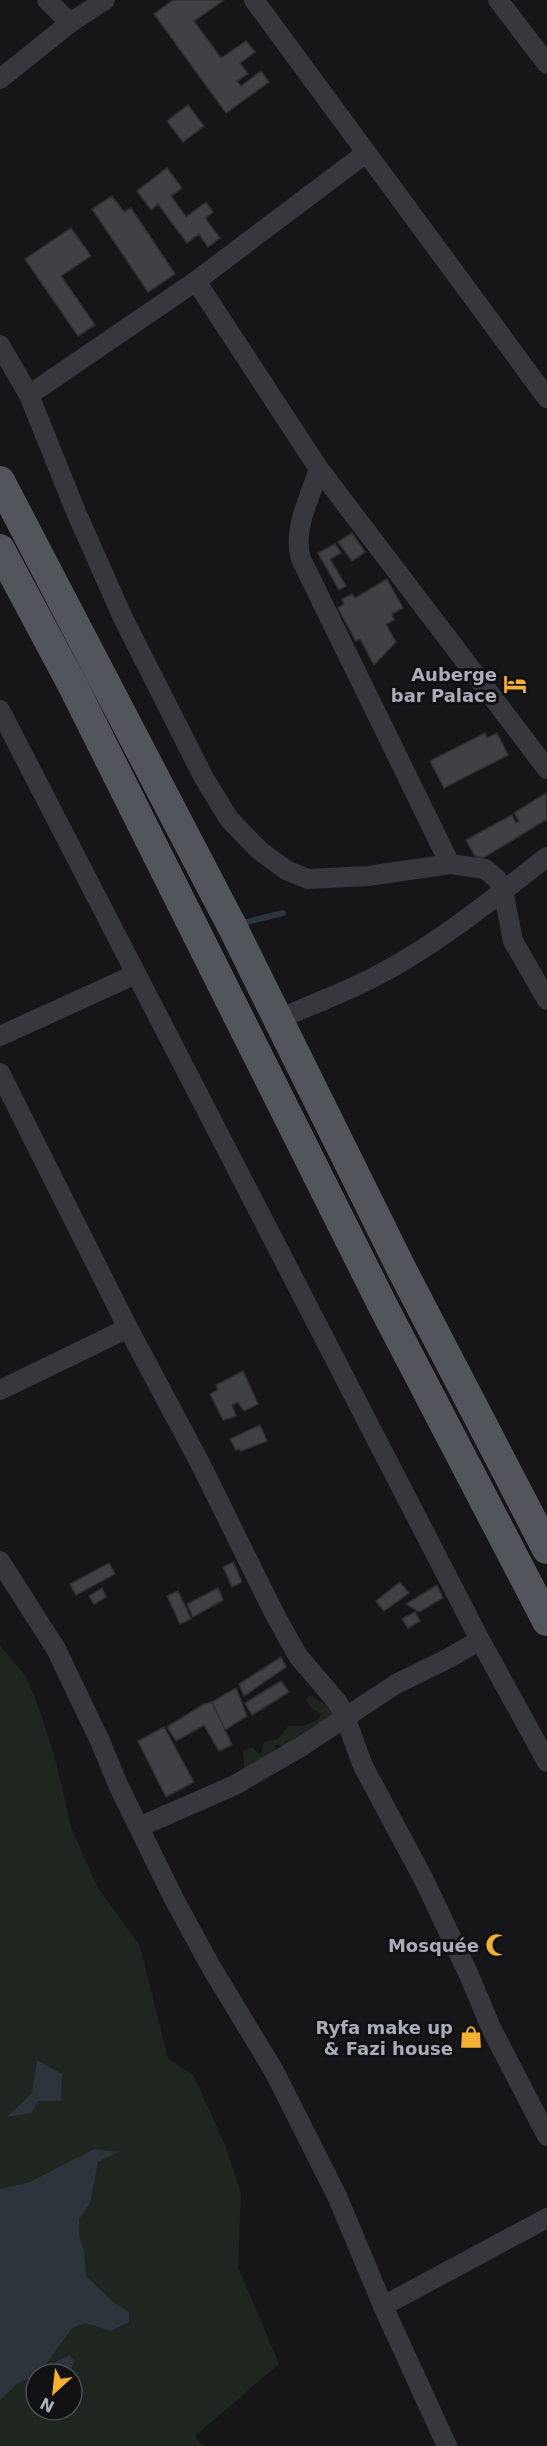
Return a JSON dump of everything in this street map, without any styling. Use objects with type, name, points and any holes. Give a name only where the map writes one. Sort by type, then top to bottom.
[{"type":"main road","points":[[0,481],[38,550],[279,1019],[401,1268],[547,1549]]},
{"type":"main road","points":[[0,549],[74,688],[384,1308],[547,1621]]},
{"type":"street","points":[[47,0],[70,24]]},
{"type":"street","points":[[0,79],[70,24],[105,0]]},
{"type":"street","points":[[254,0],[547,398]]},
{"type":"street","points":[[498,0],[547,64]]},
{"type":"street","points":[[29,395],[196,281],[366,153]]},
{"type":"street","points":[[196,281],[319,469],[547,769]]},
{"type":"street","points":[[0,345],[29,395],[76,512],[123,618],[204,778],[229,819],[259,850],[286,870],[308,879],[368,876],[450,864],[485,869],[497,879],[503,890],[513,940],[547,1000]]},
{"type":"street","points":[[319,469],[297,547],[450,864]]},
{"type":"street","points":[[0,710],[480,1640],[547,1762]]},
{"type":"street","points":[[279,1019],[401,963],[444,936],[547,857]]},
{"type":"street","points":[[0,1036],[136,974]]},
{"type":"street","points":[[0,1073],[201,1465],[274,1613],[298,1656],[338,1703],[363,1766],[423,1878],[470,1975],[492,2030],[547,2136]]},
{"type":"street","points":[[0,1390],[129,1328]]},
{"type":"street","points":[[0,1561],[56,1649],[139,1827],[211,1967],[279,2081],[337,2196],[382,2306],[447,2446]]},
{"type":"street","points":[[139,1827],[235,1785],[302,1746],[396,1684],[480,1640]]},
{"type":"street","points":[[382,2306],[547,2218]]},
{"type":"shaded area","points":[[0,1645],[27,1678],[57,1766],[71,1827],[98,1888],[140,1946],[168,2058],[194,2076],[225,2145],[241,2193],[238,2267],[279,2364],[195,2436],[203,2446],[0,2446]]},
{"type":"shaded area","points":[[310,1695],[320,1702],[337,1708],[323,1744],[312,1749],[276,1745],[272,1753],[245,1775],[243,1751],[254,1748],[261,1754],[264,1742],[278,1739],[288,1726],[303,1726],[319,1719],[321,1713],[312,1709],[306,1700]]},
{"type":"shaded area","points":[[37,2060],[62,2074],[61,2101],[38,2101],[31,2113],[7,2117],[32,2093]]},
{"type":"shaded area","points":[[94,2149],[118,2152],[98,2162],[90,2203],[79,2219],[79,2234],[84,2252],[86,2276],[113,2302],[129,2312],[129,2322],[111,2331],[85,2323],[72,2328],[47,2362],[24,2362],[24,2381],[17,2384],[0,2400],[0,2189],[30,2182]]},
{"type":"shaded area","points":[[69,2355],[75,2361],[74,2362],[56,2362]]},
{"type":"building","points":[[173,0],[224,0],[194,21],[221,58],[246,41],[255,52],[240,63],[248,74],[237,81],[241,86],[261,71],[269,82],[226,113],[154,14]]},
{"type":"building","points":[[188,105],[204,126],[183,142],[167,121]]},
{"type":"building","points":[[167,168],[182,188],[171,196],[186,217],[206,202],[213,212],[205,218],[220,238],[208,247],[199,234],[187,243],[158,204],[151,210],[137,191]]},
{"type":"building","points":[[112,196],[124,212],[131,208],[175,274],[148,292],[92,209]]},
{"type":"building","points":[[71,228],[91,256],[61,276],[95,325],[78,336],[25,259]]},
{"type":"building","points":[[352,533],[365,552],[352,561],[338,542]]},
{"type":"building","points":[[335,544],[341,553],[330,559],[346,586],[339,590],[318,553]]},
{"type":"building","points":[[387,579],[403,608],[392,614],[394,620],[386,624],[396,642],[374,665],[360,639],[356,641],[338,608],[344,604],[342,599],[352,594],[355,598]]},
{"type":"building","points":[[485,733],[487,738],[497,733],[508,755],[444,788],[430,761]]},
{"type":"building","points":[[546,793],[547,819],[483,858],[475,856],[466,840],[512,815],[516,823],[519,821],[514,813]]},
{"type":"building","points":[[243,1371],[258,1404],[244,1411],[238,1402],[232,1405],[236,1416],[223,1420],[210,1394],[218,1390],[216,1385]]},
{"type":"building","points":[[260,1425],[267,1441],[241,1451],[236,1450],[230,1439]]},
{"type":"building","points":[[233,1562],[242,1582],[232,1587],[223,1567]]},
{"type":"building","points":[[109,1563],[115,1574],[76,1595],[70,1584]]},
{"type":"building","points":[[400,1582],[409,1593],[384,1611],[376,1601]]},
{"type":"building","points":[[437,1585],[443,1598],[419,1612],[406,1604]]},
{"type":"building","points":[[102,1588],[106,1597],[94,1604],[89,1596]]},
{"type":"building","points":[[218,1588],[223,1600],[193,1617],[187,1604]]},
{"type":"building","points":[[178,1591],[191,1619],[180,1624],[167,1596]]},
{"type":"building","points":[[415,1612],[420,1621],[408,1628],[402,1619]]},
{"type":"building","points":[[281,1657],[286,1667],[244,1696],[239,1684]]},
{"type":"building","points":[[281,1681],[289,1692],[252,1715],[245,1703]]},
{"type":"building","points":[[236,1688],[247,1716],[225,1730],[212,1702]]},
{"type":"building","points":[[212,1702],[232,1745],[219,1751],[204,1725],[176,1741],[167,1727],[204,1704]]},
{"type":"building","points":[[164,1727],[194,1782],[166,1797],[138,1741]]},
{"type":"waterway","points":[[243,923],[283,913]]},
{"type":"place","name":"Auberge bar Palace","points":[[515,684]]},
{"type":"place","name":"Mosquée","points":[[497,1945]]},
{"type":"place","name":"Ryfa make up & Fazi house","points":[[471,2037]]}]
